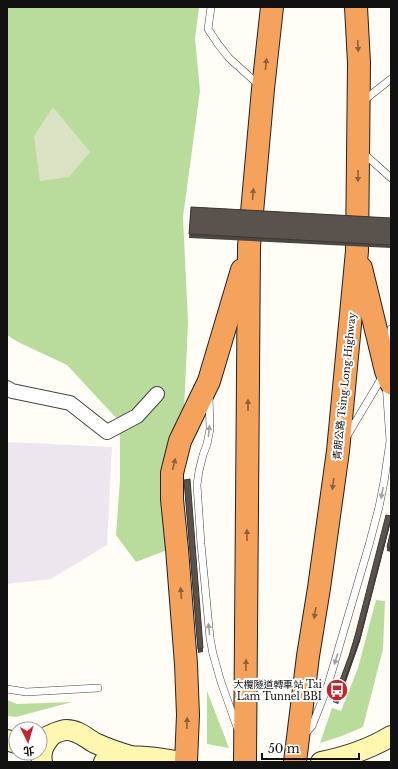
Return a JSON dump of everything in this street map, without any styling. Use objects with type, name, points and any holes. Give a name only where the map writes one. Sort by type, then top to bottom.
[{"type":"highway","points":[[245,754],[249,246],[272,7]]},
{"type":"highway","name":"青朗公路 Tsing Long Highway","points":[[296,753],[308,656],[338,451],[357,251],[359,63],[356,7]]},
{"type":"highway","points":[[186,762],[188,715],[186,664],[172,499],[172,473],[180,441],[209,381],[249,246]]},
{"type":"highway","points":[[357,251],[388,377]]},
{"type":"main road","points":[[48,736],[66,730],[73,731],[115,751],[134,756],[182,762]]},
{"type":"main road","points":[[321,762],[369,747],[391,736]]},
{"type":"main road","points":[[86,738],[92,751],[92,762]]},
{"type":"main road","points":[[104,762],[134,756]]},
{"type":"street","points":[[7,388],[12,391],[70,403],[107,432],[137,416],[157,394]]},
{"type":"lane","points":[[211,7],[208,28],[218,44],[229,58],[263,89]]},
{"type":"lane","points":[[359,104],[391,79]]},
{"type":"lane","points":[[359,149],[391,178]]},
{"type":"lane","points":[[296,753],[312,726],[327,688],[379,507],[390,441],[388,377],[391,329]]},
{"type":"lane","points":[[338,451],[388,377]]},
{"type":"lane","points":[[209,381],[210,429],[207,444],[198,471],[197,485],[208,616],[213,654],[245,754]]},
{"type":"lane","points":[[7,689],[26,692],[98,688]]},
{"type":"shaded area","points":[[7,442],[112,447],[107,545],[51,579],[7,584]]},
{"type":"green space","points":[[7,7],[199,7],[195,38],[200,91],[183,217],[188,322],[184,411],[167,550],[136,562],[116,535],[120,480],[120,422],[67,365],[18,342],[7,335]]},
{"type":"green space","points":[[53,107],[90,152],[69,177],[40,181],[34,136]]},
{"type":"green space","points":[[376,600],[385,601],[383,649],[363,727],[320,743],[332,708],[341,711],[358,668]]},
{"type":"green space","points":[[207,691],[229,748],[207,744]]},
{"type":"green space","points":[[7,700],[17,704],[72,702],[16,717],[7,716]]},
{"type":"building","points":[[191,207],[391,218],[391,245],[189,234]]},
{"type":"building","points":[[190,479],[203,648],[198,649],[184,480]]},
{"type":"building","points":[[386,515],[391,517],[360,637],[338,700],[333,699],[355,636]]},
{"type":"building","points":[[391,530],[391,548],[387,547]]},
{"type":"place","name":"大欖隧道轉車站 Tai Lam Tunnel BBI","points":[[337,690]]}]
